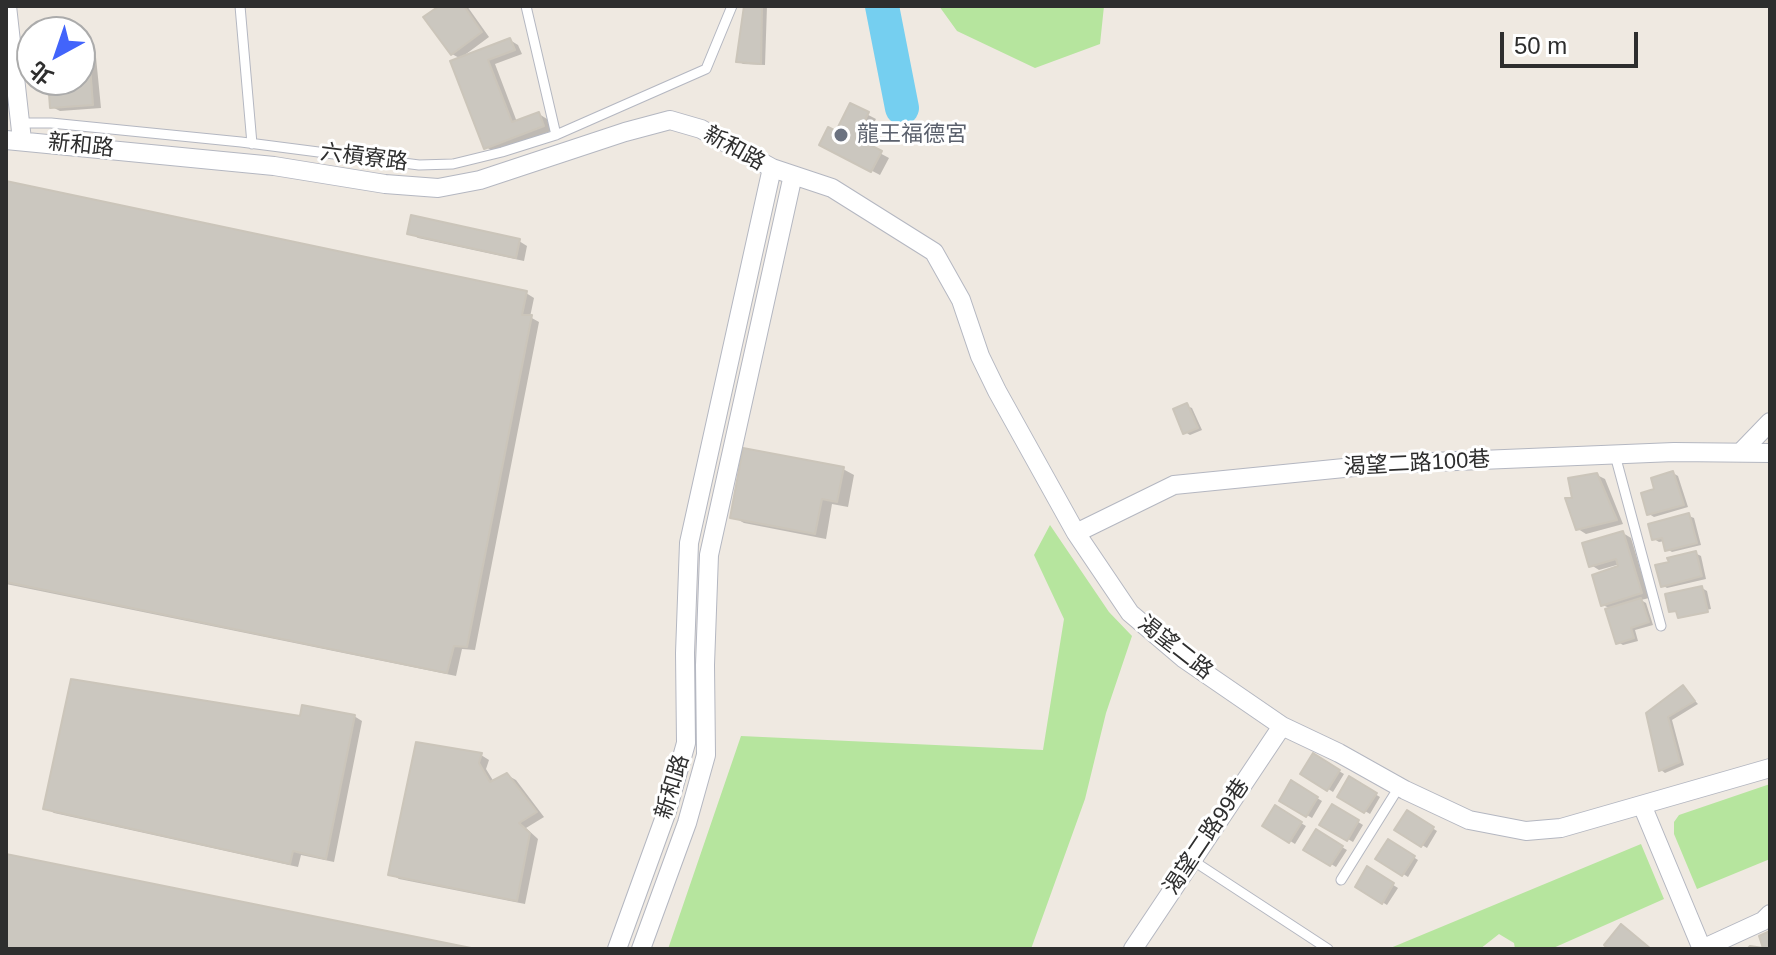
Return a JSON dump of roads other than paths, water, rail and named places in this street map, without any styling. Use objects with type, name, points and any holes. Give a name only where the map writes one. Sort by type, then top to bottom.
[{"type":"street","points":[[7,6],[13,132]]},
{"type":"street","name":"新和路","points":[[13,132],[274,166],[385,184],[438,188],[480,180],[670,120],[701,129],[772,168],[689,543],[686,743],[667,811],[617,949]]},
{"type":"street","name":"渴望二路","points":[[772,168],[832,188],[934,252],[961,300],[980,356],[997,391],[1076,533],[1130,613],[1183,658],[1282,726],[1469,820],[1526,831],[1561,828],[1770,768]]},
{"type":"street","name":"新和路","points":[[641,949],[687,823],[706,755],[709,555],[793,175]]},
{"type":"street","points":[[1742,451],[1770,422]]},
{"type":"street","name":"渴望二路100巷","points":[[1076,533],[1174,485],[1384,464],[1742,451],[1770,453]]},
{"type":"street","name":"渴望二路99巷","points":[[1133,949],[1282,726]]},
{"type":"street","points":[[1642,805],[1702,949],[1763,921],[1770,914]]},
{"type":"lane","points":[[240,6],[252,144]]},
{"type":"lane","points":[[526,6],[556,135]]},
{"type":"lane","name":"六槓寮路","points":[[13,132],[51,123],[419,165],[453,164],[556,135],[706,69],[732,6]]},
{"type":"lane","points":[[1615,455],[1661,626]]},
{"type":"lane","points":[[1341,880],[1399,787]]},
{"type":"lane","points":[[1192,860],[1328,949]]},
{"type":"waterway","points":[[882,6],[902,108]]},
{"type":"place","name":"龍王福德宮","points":[[841,135]]}]
